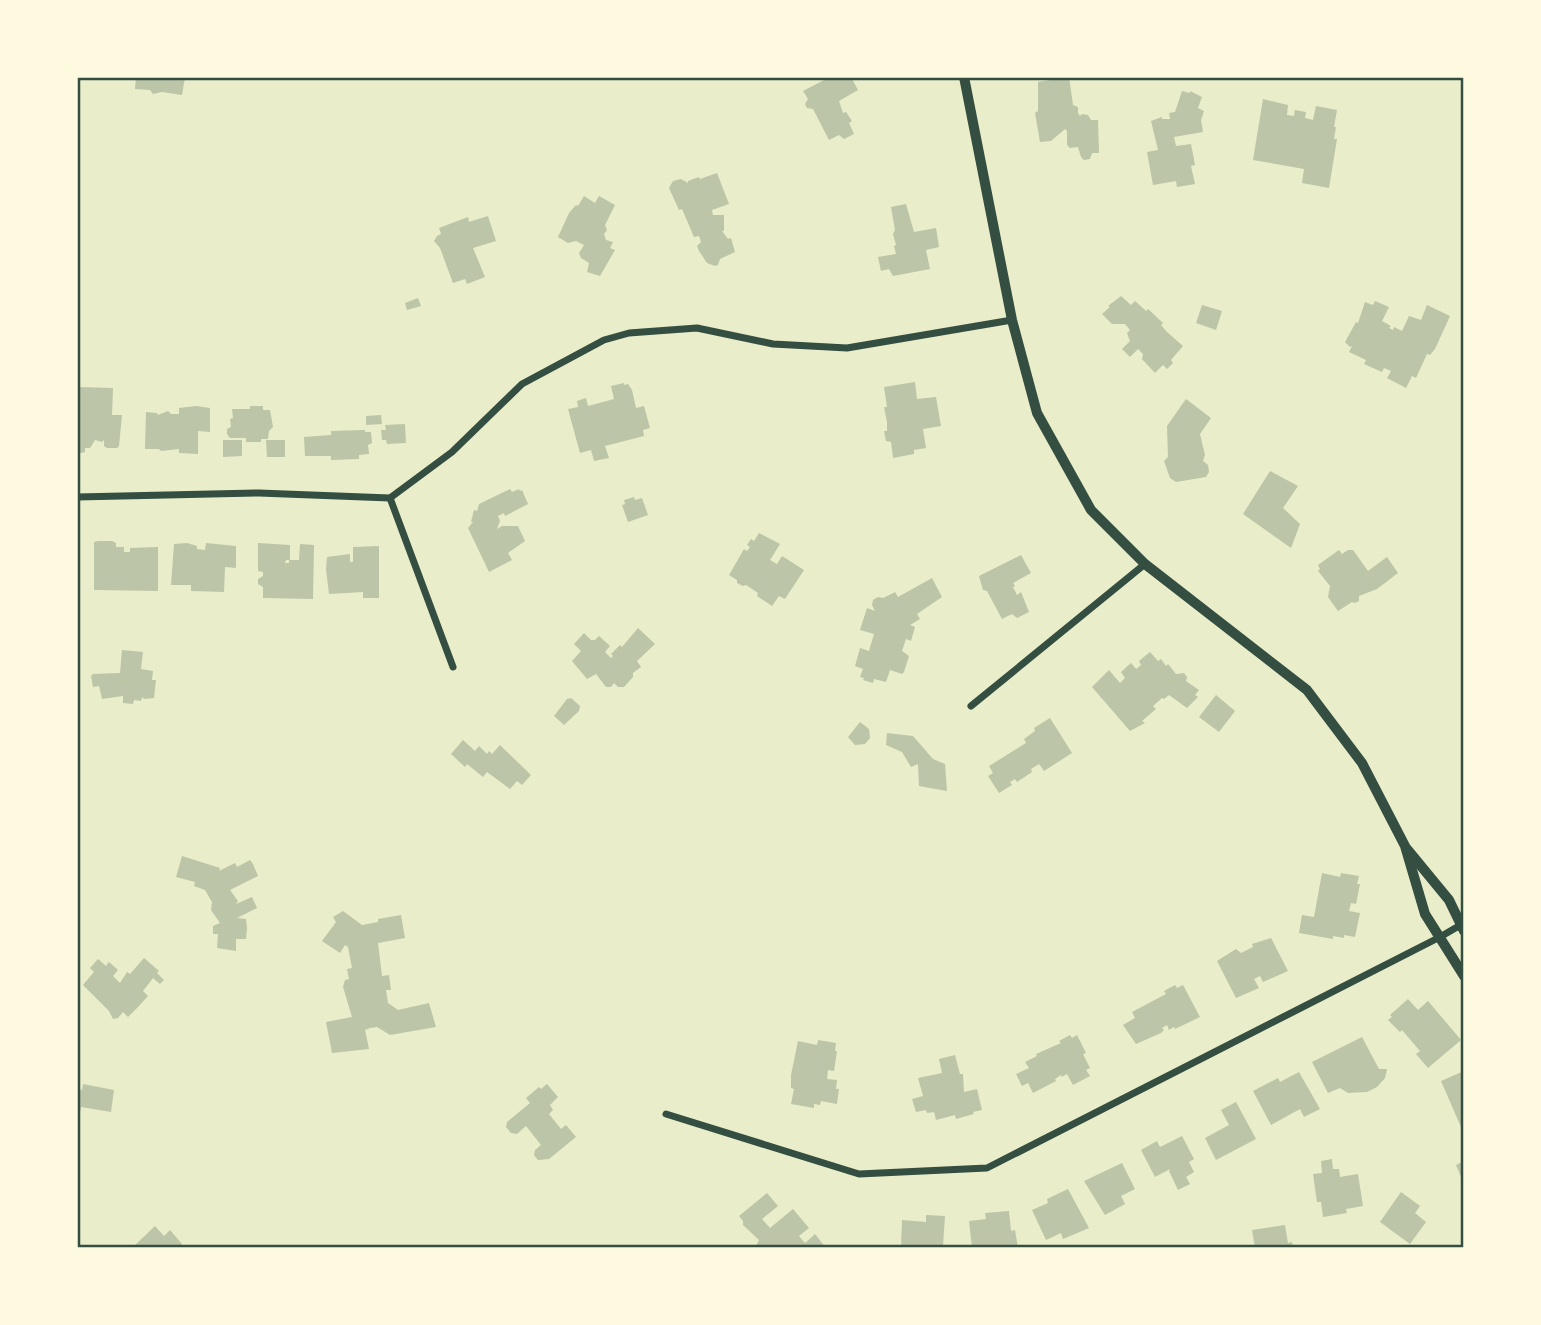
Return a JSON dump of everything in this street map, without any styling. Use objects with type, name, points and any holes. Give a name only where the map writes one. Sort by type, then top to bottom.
[{"type":"street","points":[[964,77],[1012,320],[1037,413],[1091,510],[1145,564],[1307,690],[1362,763],[1405,846],[1425,914],[1464,976]]},
{"type":"street","points":[[77,497],[259,493],[390,498],[452,452],[522,384],[604,340],[629,333],[697,328],[773,344],[847,348],[1012,320]]},
{"type":"street","points":[[390,498],[453,667]]},
{"type":"street","points":[[971,706],[1145,564]]},
{"type":"street","points":[[666,1114],[859,1174],[987,1168],[1463,926],[1449,900],[1405,846]]},
{"type":"building","points":[[136,77],[185,77],[182,95],[162,92],[153,94],[150,90],[135,89]]},
{"type":"building","points":[[830,77],[851,77],[858,90],[839,101],[843,113],[846,112],[852,121],[849,123],[854,134],[844,139],[839,135],[829,140],[813,109],[807,108],[805,104],[808,99],[803,91]]},
{"type":"building","points":[[1069,77],[1073,105],[1078,107],[1080,116],[1088,115],[1091,120],[1098,120],[1099,153],[1092,153],[1090,159],[1084,160],[1081,157],[1078,147],[1070,148],[1067,145],[1065,129],[1051,141],[1040,142],[1035,113],[1038,111],[1038,82]]},
{"type":"building","points":[[1182,91],[1190,91],[1202,97],[1198,108],[1204,111],[1201,120],[1203,132],[1174,137],[1176,146],[1191,144],[1195,165],[1191,166],[1195,184],[1177,187],[1176,181],[1153,185],[1147,152],[1158,150],[1151,121],[1162,117],[1170,119],[1169,113],[1175,112]]},
{"type":"building","points":[[1263,99],[1288,105],[1287,115],[1294,116],[1295,110],[1306,112],[1305,118],[1313,120],[1316,106],[1337,110],[1334,139],[1337,139],[1329,188],[1302,183],[1304,169],[1253,160]]},
{"type":"building","points":[[717,173],[729,204],[712,210],[713,215],[724,215],[722,231],[728,239],[731,238],[735,252],[720,259],[715,266],[707,263],[699,251],[699,236],[694,237],[669,188],[673,181],[681,179],[688,183]]},
{"type":"building","points":[[584,196],[595,203],[599,196],[615,205],[605,225],[607,230],[604,234],[606,240],[613,242],[610,248],[615,250],[600,276],[587,272],[589,263],[581,258],[579,253],[584,245],[576,241],[568,243],[558,237],[569,213],[578,206]]},
{"type":"building","points":[[906,204],[914,232],[936,228],[939,247],[926,250],[930,269],[893,276],[889,269],[881,271],[878,257],[896,254],[891,207]]},
{"type":"building","points":[[488,216],[496,241],[473,248],[485,277],[467,284],[465,279],[453,283],[440,248],[434,241],[441,234],[439,228],[468,217],[469,222]]},
{"type":"building","points":[[1121,296],[1131,305],[1135,301],[1146,311],[1148,309],[1183,346],[1167,369],[1163,365],[1155,373],[1142,359],[1143,354],[1138,349],[1130,357],[1122,349],[1130,341],[1127,333],[1130,330],[1125,324],[1112,324],[1102,314]]},
{"type":"building","points":[[418,298],[421,306],[407,310],[405,303]]},
{"type":"building","points":[[1375,301],[1389,307],[1382,321],[1393,330],[1394,327],[1402,331],[1409,316],[1421,320],[1427,305],[1450,316],[1435,349],[1430,355],[1427,354],[1416,378],[1412,376],[1406,388],[1387,378],[1391,371],[1384,368],[1382,372],[1364,364],[1366,360],[1349,352],[1352,346],[1345,342],[1356,322],[1358,323],[1365,302],[1373,305]]},
{"type":"building","points":[[1202,305],[1222,311],[1216,330],[1196,323]]},
{"type":"building","points":[[915,382],[917,399],[936,397],[941,426],[923,429],[926,448],[914,450],[914,454],[893,458],[891,442],[886,441],[884,431],[887,431],[887,422],[884,407],[887,407],[884,387]]},
{"type":"building","points":[[624,383],[632,390],[636,408],[644,406],[650,428],[643,430],[644,436],[605,446],[609,458],[594,461],[591,450],[580,453],[568,409],[578,407],[577,401],[586,398],[588,406],[614,399],[611,386]]},
{"type":"building","points":[[77,387],[113,388],[112,415],[122,415],[117,448],[107,448],[104,446],[104,440],[95,440],[90,448],[85,448],[85,452],[77,454]]},
{"type":"building","points":[[1186,399],[1211,418],[1200,434],[1205,455],[1203,461],[1208,465],[1209,472],[1206,477],[1176,482],[1170,478],[1164,461],[1168,457],[1167,426]]},
{"type":"building","points":[[250,406],[263,406],[263,410],[270,410],[273,427],[269,431],[268,439],[246,442],[246,438],[230,438],[227,429],[231,427],[232,409],[250,409]]},
{"type":"building","points":[[179,408],[210,408],[210,432],[198,431],[198,454],[179,453],[179,449],[145,449],[146,412],[158,415],[168,411],[171,414],[179,414]]},
{"type":"building","points":[[381,415],[382,424],[366,425],[366,416]]},
{"type":"building","points":[[405,424],[406,443],[387,444],[386,440],[382,440],[381,430],[386,430],[385,425]]},
{"type":"building","points":[[331,431],[371,432],[372,443],[368,445],[369,454],[359,455],[359,459],[331,460],[331,456],[305,456],[304,437],[331,435]]},
{"type":"building","points":[[223,440],[242,440],[242,456],[223,457]]},
{"type":"building","points":[[266,440],[285,440],[285,457],[267,457]]},
{"type":"building","points":[[1270,471],[1298,486],[1283,508],[1300,524],[1291,548],[1243,514]]},
{"type":"building","points":[[510,489],[512,492],[522,490],[528,504],[505,516],[504,513],[498,516],[500,521],[497,529],[502,526],[518,526],[525,541],[508,553],[512,560],[489,572],[468,528],[479,504]]},
{"type":"building","points":[[634,497],[635,500],[642,498],[648,515],[628,522],[622,505],[625,504],[624,500]]},
{"type":"building","points":[[759,533],[780,544],[770,560],[777,564],[782,556],[804,570],[785,599],[779,596],[772,606],[757,596],[758,593],[737,583],[737,580],[729,575],[744,549],[747,551],[750,547],[747,545],[751,539],[754,541]]},
{"type":"building","points":[[112,541],[116,543],[116,547],[124,547],[124,552],[130,552],[130,548],[158,547],[158,591],[94,590],[94,542]]},
{"type":"building","points":[[187,543],[205,550],[206,543],[236,546],[236,568],[225,567],[224,592],[191,591],[191,585],[171,585],[174,544]]},
{"type":"building","points":[[258,543],[290,545],[290,560],[299,560],[300,544],[314,545],[313,599],[263,598],[263,587],[258,584],[263,572],[258,571]]},
{"type":"building","points":[[379,546],[379,598],[363,598],[363,592],[329,594],[327,557],[350,554],[350,562],[353,562],[353,547]]},
{"type":"building","points":[[1339,550],[1342,554],[1353,550],[1368,571],[1387,557],[1398,573],[1377,589],[1359,596],[1359,601],[1352,602],[1338,611],[1328,597],[1330,586],[1318,571],[1318,565]]},
{"type":"building","points":[[1021,555],[1031,573],[1013,583],[1013,587],[1017,595],[1021,592],[1029,612],[1017,618],[1012,614],[1002,619],[987,591],[983,590],[979,576]]},
{"type":"building","points":[[932,578],[942,597],[917,614],[920,619],[910,625],[915,627],[911,641],[906,639],[902,651],[909,656],[904,672],[902,674],[890,670],[886,682],[874,679],[873,683],[863,680],[864,678],[860,677],[863,669],[855,666],[860,648],[869,651],[874,634],[860,630],[867,608],[875,611],[873,600],[878,597],[883,598],[895,592],[898,597]]},
{"type":"building","points":[[638,628],[655,644],[637,661],[641,667],[633,673],[633,677],[624,687],[618,687],[614,683],[611,687],[606,687],[596,674],[587,679],[572,661],[581,651],[574,644],[584,633],[591,640],[599,636],[610,646],[605,652],[611,658],[611,654],[620,645],[622,647]]},
{"type":"building","points":[[122,650],[143,652],[141,669],[153,671],[152,680],[156,680],[154,698],[142,697],[141,701],[134,700],[133,704],[123,703],[123,696],[102,699],[99,686],[93,687],[93,674],[120,673]]},
{"type":"building","points":[[1150,652],[1158,661],[1161,659],[1166,666],[1168,664],[1176,674],[1184,673],[1186,681],[1199,690],[1195,695],[1198,697],[1187,708],[1169,695],[1162,698],[1153,706],[1156,709],[1142,721],[1145,723],[1130,731],[1092,687],[1109,670],[1120,683],[1125,678],[1121,672],[1131,663],[1136,669],[1141,665],[1139,661]]},
{"type":"building","points":[[1216,695],[1235,711],[1219,732],[1199,717]]},
{"type":"building","points":[[571,698],[580,706],[579,711],[564,725],[554,716],[567,699]]},
{"type":"building","points":[[1050,718],[1072,753],[1044,771],[1039,764],[1017,782],[1015,779],[1010,782],[1012,785],[999,793],[988,776],[993,773],[989,766],[1026,743],[1024,739],[1035,731],[1034,728]]},
{"type":"building","points":[[860,722],[869,729],[870,738],[865,744],[855,745],[848,737]]},
{"type":"building","points":[[887,733],[913,736],[933,759],[945,764],[947,791],[919,786],[918,764],[911,767],[902,752],[886,745]]},
{"type":"building","points":[[463,740],[475,751],[479,746],[487,754],[489,751],[492,754],[500,745],[531,775],[522,785],[517,781],[510,789],[487,772],[483,777],[467,764],[465,767],[451,754]]},
{"type":"building","points":[[182,856],[220,868],[219,871],[235,863],[237,867],[250,860],[253,864],[258,876],[230,890],[238,901],[236,904],[252,897],[257,908],[237,918],[246,919],[247,928],[246,939],[236,939],[236,951],[217,948],[218,934],[213,934],[213,926],[220,923],[211,910],[212,902],[205,890],[194,886],[195,882],[176,877]]},
{"type":"building","points":[[1322,873],[1340,877],[1341,873],[1359,876],[1356,904],[1351,903],[1349,911],[1360,913],[1355,937],[1333,936],[1333,939],[1299,933],[1302,915],[1314,917]]},
{"type":"building","points":[[343,911],[362,925],[401,915],[405,938],[378,943],[382,976],[389,975],[391,990],[386,990],[388,1003],[398,1010],[429,1003],[436,1027],[390,1035],[377,1027],[370,1028],[365,1030],[369,1049],[332,1053],[326,1022],[352,1017],[343,987],[345,980],[349,979],[347,969],[352,968],[348,947],[345,945],[340,953],[322,941],[336,922],[333,917]]},
{"type":"building","points":[[1271,938],[1288,971],[1263,982],[1260,976],[1254,979],[1259,988],[1236,998],[1217,961],[1236,949],[1241,953],[1253,947],[1252,944]]},
{"type":"building","points":[[144,958],[159,971],[157,973],[164,980],[160,984],[153,978],[143,991],[148,996],[139,1006],[128,1017],[123,1012],[113,1019],[109,1011],[83,985],[94,972],[90,968],[98,959],[106,966],[109,962],[118,970],[113,976],[120,983],[127,972],[130,974]]},
{"type":"building","points":[[1175,985],[1177,988],[1183,985],[1200,1017],[1175,1029],[1174,1027],[1169,1030],[1167,1025],[1162,1028],[1164,1030],[1161,1033],[1136,1044],[1123,1025],[1135,1018],[1132,1012],[1166,994],[1164,991]]},
{"type":"building","points":[[1408,999],[1418,1010],[1428,1001],[1461,1040],[1428,1068],[1416,1054],[1420,1051],[1402,1030],[1400,1032],[1388,1020]]},
{"type":"building","points":[[1070,1035],[1072,1038],[1077,1035],[1086,1053],[1083,1054],[1090,1068],[1086,1070],[1090,1076],[1073,1085],[1067,1074],[1062,1077],[1061,1075],[1056,1081],[1033,1093],[1028,1083],[1022,1086],[1016,1074],[1029,1068],[1025,1062],[1061,1043],[1059,1041]]},
{"type":"building","points":[[1362,1037],[1379,1069],[1387,1069],[1385,1078],[1377,1087],[1367,1092],[1348,1093],[1340,1088],[1328,1093],[1312,1062]]},
{"type":"building","points":[[818,1040],[836,1043],[834,1071],[828,1070],[827,1079],[837,1080],[837,1104],[821,1101],[820,1105],[814,1104],[814,1108],[791,1104],[794,1089],[791,1088],[791,1075],[798,1041],[817,1045]]},
{"type":"building","points":[[955,1055],[960,1074],[963,1074],[964,1092],[977,1089],[982,1110],[956,1119],[955,1115],[936,1120],[934,1112],[916,1112],[912,1099],[923,1096],[918,1078],[942,1073],[939,1059]]},
{"type":"building","points":[[1464,1071],[1464,1134],[1441,1081]]},
{"type":"building","points":[[1299,1072],[1320,1109],[1304,1117],[1300,1109],[1271,1125],[1253,1091],[1278,1078],[1280,1082]]},
{"type":"building","points":[[83,1084],[114,1090],[111,1112],[81,1107],[80,1112],[77,1112],[77,1089],[82,1090]]},
{"type":"building","points":[[547,1084],[558,1097],[550,1105],[553,1110],[549,1114],[561,1129],[566,1125],[576,1137],[549,1159],[538,1160],[534,1155],[535,1150],[541,1145],[526,1126],[517,1134],[511,1133],[506,1127],[507,1122],[530,1103],[526,1098]]},
{"type":"building","points":[[1236,1102],[1256,1139],[1216,1160],[1205,1138],[1229,1125],[1221,1110]]},
{"type":"building","points":[[1182,1136],[1194,1159],[1189,1162],[1194,1172],[1186,1177],[1190,1184],[1178,1190],[1170,1169],[1155,1177],[1141,1150],[1157,1141],[1160,1147]]},
{"type":"building","points":[[1332,1159],[1333,1169],[1339,1169],[1340,1177],[1358,1174],[1363,1206],[1346,1209],[1347,1213],[1323,1217],[1321,1202],[1317,1202],[1313,1174],[1322,1173],[1321,1161]]},
{"type":"building","points":[[1464,1161],[1464,1184],[1456,1165]]},
{"type":"building","points":[[1122,1163],[1135,1189],[1121,1196],[1125,1204],[1105,1215],[1084,1181]]},
{"type":"building","points":[[1068,1189],[1089,1228],[1063,1239],[1061,1233],[1046,1240],[1032,1210]]},
{"type":"building","points":[[1401,1192],[1420,1206],[1415,1213],[1426,1222],[1410,1244],[1380,1222]]},
{"type":"building","points":[[767,1193],[778,1206],[762,1219],[770,1228],[793,1209],[809,1228],[799,1236],[805,1243],[815,1234],[826,1248],[758,1248],[756,1246],[759,1240],[743,1225],[739,1216]]},
{"type":"building","points":[[1009,1211],[1011,1231],[1015,1230],[1018,1248],[972,1248],[969,1221],[986,1219],[985,1213]]},
{"type":"building","points":[[926,1215],[945,1216],[943,1246],[901,1246],[902,1220],[926,1222]]},
{"type":"building","points":[[1285,1225],[1288,1243],[1292,1242],[1293,1248],[1255,1248],[1252,1230]]},
{"type":"building","points":[[155,1226],[164,1236],[170,1230],[182,1244],[178,1248],[132,1248]]}]
